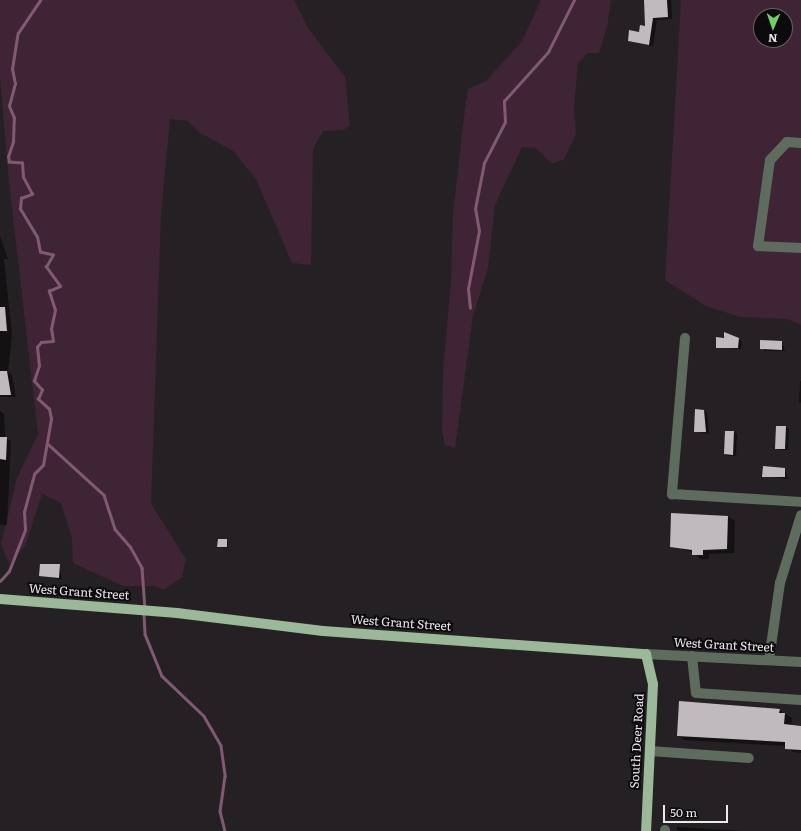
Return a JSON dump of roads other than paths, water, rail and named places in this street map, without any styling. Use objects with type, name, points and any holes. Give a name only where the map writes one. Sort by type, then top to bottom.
[{"type":"main road","name":"West Grant Street","points":[[0,599],[185,613],[323,631],[646,654]]},
{"type":"main road","name":"South Deer Road","points":[[646,654],[654,684],[646,831]]},
{"type":"street","points":[[801,143],[787,142],[770,160],[758,246],[801,248]]},
{"type":"street","points":[[685,338],[672,494],[801,502]]},
{"type":"street","points":[[769,660],[780,583],[801,516]]},
{"type":"street","name":"West Grant Street","points":[[646,654],[801,662]]},
{"type":"street","points":[[692,656],[696,693],[801,700]]},
{"type":"street","points":[[650,751],[749,758]]},
{"type":"waterway","points":[[0,581],[9,571],[25,530],[24,512],[34,474],[43,465],[51,419],[49,409],[38,399],[42,390],[34,381],[39,366],[37,347],[41,342],[53,341],[51,329],[55,310],[49,291],[60,286],[46,267],[53,255],[40,252],[37,237],[20,209],[21,198],[32,194],[23,177],[22,163],[9,162],[8,157],[13,142],[14,118],[9,106],[15,84],[12,69],[18,33],[40,0]]},
{"type":"waterway","points":[[470,308],[468,289],[479,231],[475,209],[484,163],[505,122],[504,101],[548,52],[574,0]]},
{"type":"waterway","points":[[48,444],[104,495],[115,529],[130,546],[142,568],[145,609]]},
{"type":"waterway","points":[[144,614],[145,634],[162,676],[204,716],[221,746],[225,776],[220,811],[225,831]]}]
